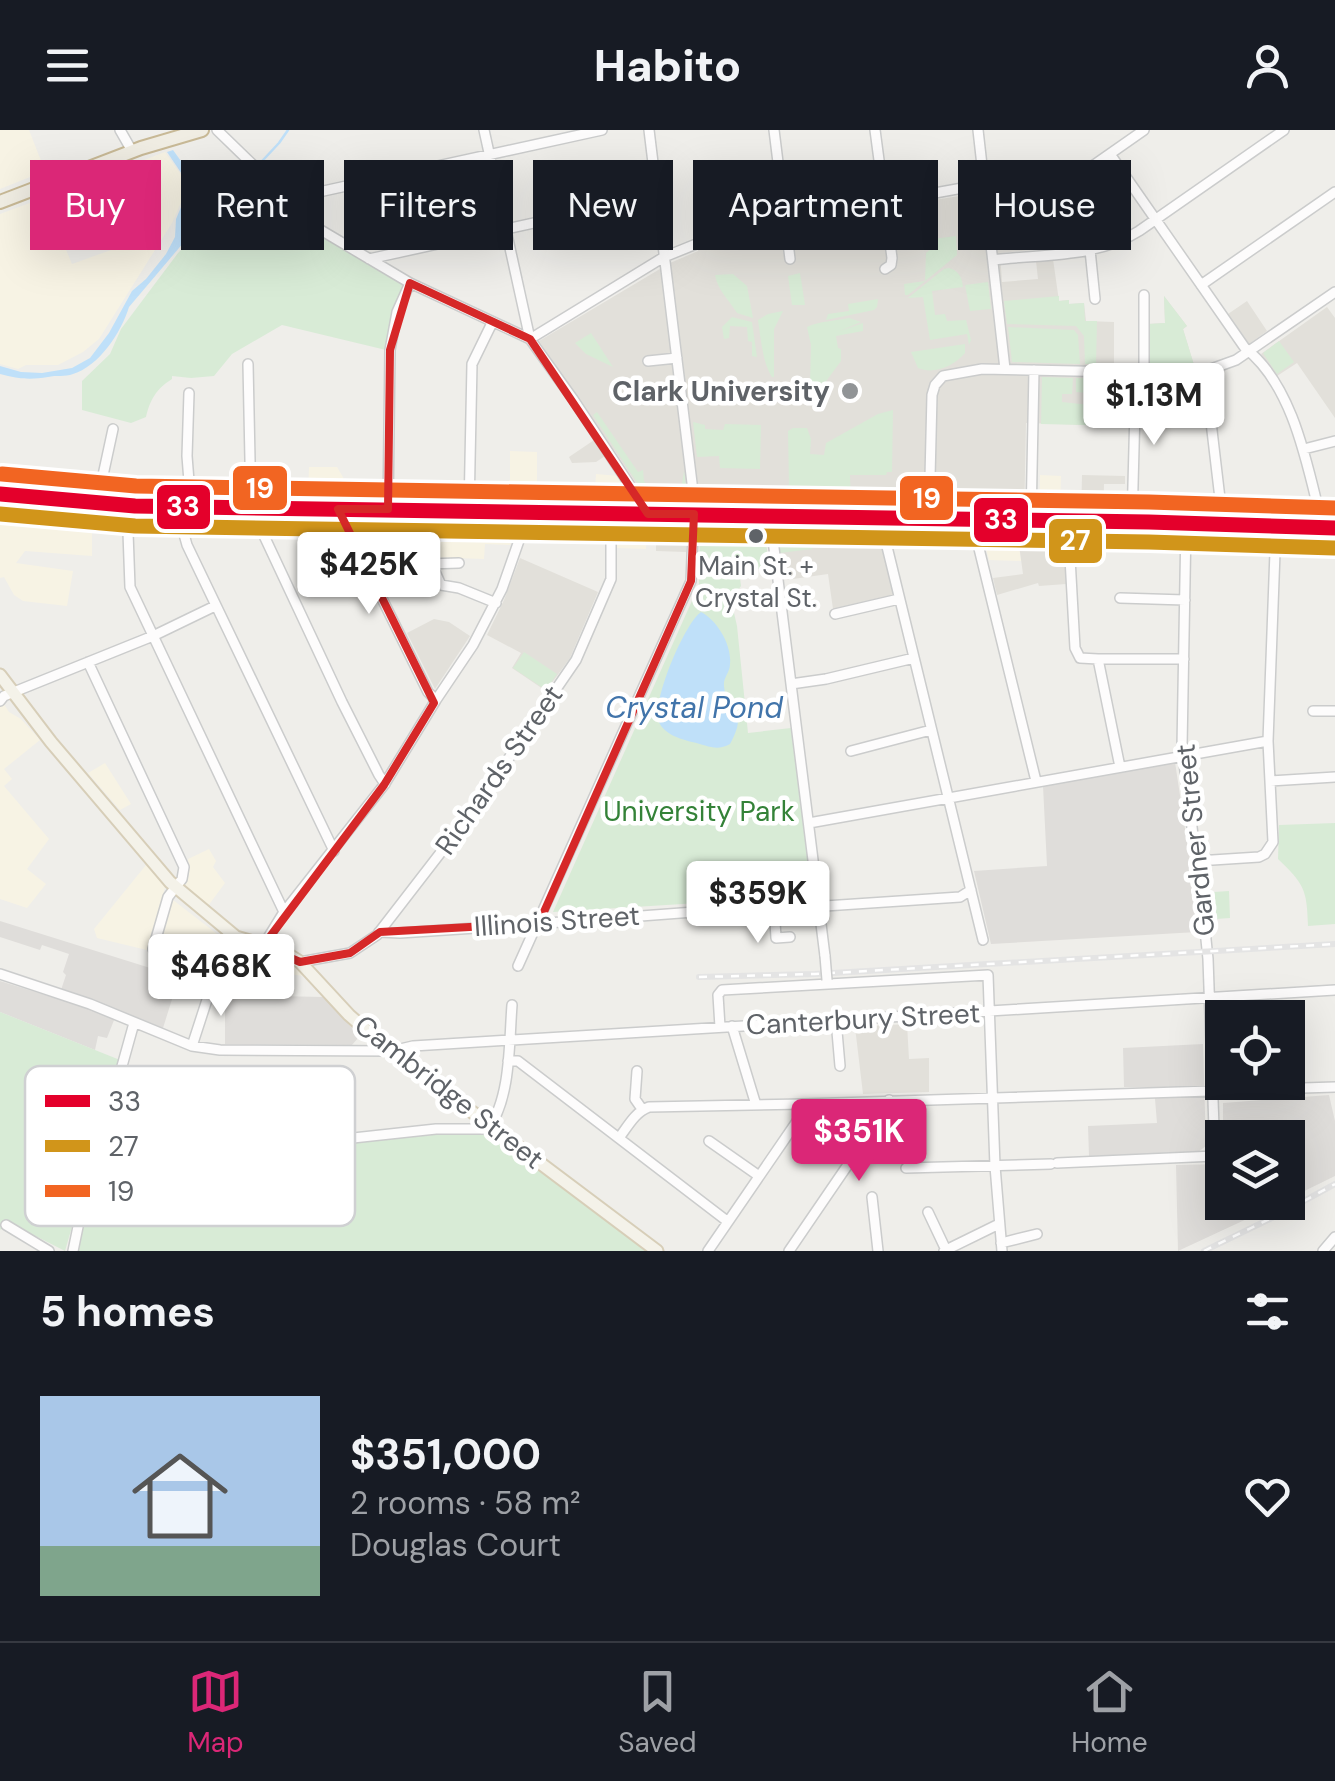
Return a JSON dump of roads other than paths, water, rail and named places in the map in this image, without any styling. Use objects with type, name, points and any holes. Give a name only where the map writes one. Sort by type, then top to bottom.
[{"type":"highway","points":[[0,202],[132,151],[202,130]]},
{"type":"main road","points":[[166,140],[179,130]]},
{"type":"main road","points":[[0,494],[188,507],[1335,528]]},
{"type":"main road","name":"Cambridge Street","points":[[0,675],[176,888],[244,941],[281,950],[300,962],[349,1015],[392,1051],[657,1251]]},
{"type":"street","points":[[120,130],[132,151]]},
{"type":"street","points":[[217,130],[247,160]]},
{"type":"street","points":[[484,130],[491,160]]},
{"type":"street","points":[[324,191],[602,130]]},
{"type":"street","points":[[648,130],[652,160]]},
{"type":"street","points":[[774,130],[778,160]]},
{"type":"street","points":[[875,130],[879,160]]},
{"type":"street","points":[[978,130],[981,160]]},
{"type":"street","points":[[1101,160],[1144,130]]},
{"type":"street","points":[[1131,235],[1284,130]]},
{"type":"street","points":[[1110,154],[1244,348],[1282,394],[1304,449],[1320,528]]},
{"type":"street","points":[[1201,285],[1335,192]]},
{"type":"street","points":[[324,233],[410,282],[530,340]]},
{"type":"street","points":[[530,340],[664,258],[693,246]]},
{"type":"street","points":[[369,259],[410,250]]},
{"type":"street","points":[[511,250],[530,340],[573,399],[646,514]]},
{"type":"street","points":[[518,966],[692,580],[694,514],[663,250]]},
{"type":"street","points":[[789,250],[790,259]]},
{"type":"street","points":[[886,269],[892,261],[891,250]]},
{"type":"street","points":[[992,250],[1005,370]]},
{"type":"street","points":[[993,260],[1090,250],[1095,300]]},
{"type":"street","points":[[388,509],[390,350],[397,312],[410,282]]},
{"type":"street","points":[[928,520],[932,395],[943,376],[1005,370],[1205,371],[1236,360],[1332,294],[1335,307]]},
{"type":"street","points":[[1132,523],[1144,295]]},
{"type":"street","points":[[469,510],[472,364],[492,324]]},
{"type":"street","points":[[648,361],[677,358]]},
{"type":"street","points":[[248,364],[251,508],[385,784]]},
{"type":"street","points":[[1031,521],[1034,370]]},
{"type":"street","points":[[1205,371],[1223,524]]},
{"type":"street","points":[[188,393],[188,507],[182,527],[184,536],[334,851]]},
{"type":"street","points":[[98,503],[113,429]]},
{"type":"street","points":[[1304,449],[1335,442]]},
{"type":"street","points":[[127,505],[130,587],[284,912]]},
{"type":"street","points":[[338,509],[428,692],[436,700]]},
{"type":"street","points":[[263,946],[284,912],[385,784],[473,645],[496,602],[530,512]]},
{"type":"street","name":"Richards Street","points":[[300,962],[350,952],[379,932],[472,812],[576,660],[611,580],[611,513]]},
{"type":"street","points":[[770,516],[828,982]]},
{"type":"street","points":[[880,518],[984,940]]},
{"type":"street","points":[[972,520],[1036,781]]},
{"type":"street","points":[[1068,522],[1076,655],[1084,659],[1184,659]]},
{"type":"street","name":"Gardner Street","points":[[1186,524],[1183,755],[1210,998]]},
{"type":"street","points":[[1197,861],[1252,858],[1265,854],[1272,842],[1268,741],[1276,525]]},
{"type":"street","points":[[432,564],[441,585],[496,602]]},
{"type":"street","points":[[366,566],[459,564]]},
{"type":"street","points":[[1120,598],[1185,600]]},
{"type":"street","points":[[835,614],[900,599]]},
{"type":"street","points":[[0,701],[215,606]]},
{"type":"street","points":[[790,684],[914,658]]},
{"type":"street","points":[[1098,659],[1120,767]]},
{"type":"street","points":[[88,662],[181,859],[184,873],[168,897],[152,948]]},
{"type":"street","points":[[1313,711],[1335,711]]},
{"type":"street","points":[[850,751],[932,730]]},
{"type":"street","points":[[809,823],[1268,741]]},
{"type":"street","points":[[1270,781],[1335,777]]},
{"type":"street","name":"Illinois Street","points":[[379,932],[774,906],[936,900],[960,897],[972,890]]},
{"type":"street","points":[[774,906],[776,938],[790,937]]},
{"type":"street","points":[[192,1046],[229,932]]},
{"type":"street","name":"Canterbury Street","points":[[0,974],[90,1004],[192,1046],[220,1050],[392,1051],[413,1046],[1335,990]]},
{"type":"street","points":[[756,1105],[726,1027],[718,995],[722,990],[988,975],[1002,1247],[1037,1234]]},
{"type":"street","points":[[355,1138],[436,1129],[488,1129],[500,1104],[512,1005]]},
{"type":"street","points":[[836,1020],[840,1066]]},
{"type":"street","points":[[122,1066],[134,1023]]},
{"type":"street","points":[[508,1060],[518,1062],[727,1221]]},
{"type":"street","points":[[637,1070],[635,1099],[642,1109]]},
{"type":"street","points":[[1305,1088],[1335,1087]]},
{"type":"street","points":[[619,1138],[642,1109],[649,1106],[1205,1090]]},
{"type":"street","points":[[789,1251],[890,1100]]},
{"type":"street","name":"Gardner Street","points":[[996,1166],[1215,1156],[1214,1100]]},
{"type":"street","points":[[708,1251],[804,1111],[804,1104]]},
{"type":"street","points":[[709,1141],[759,1176]]},
{"type":"street","points":[[906,1168],[996,1166]]},
{"type":"street","points":[[872,1197],[878,1251]]},
{"type":"street","points":[[928,1212],[945,1251],[999,1224]]},
{"type":"street","points":[[6,1225],[49,1251]]},
{"type":"street","points":[[73,1251],[78,1226]]},
{"type":"street","points":[[1323,1251],[1335,1237]]},
{"type":"water","points":[[173,150],[181,161],[181,173],[167,152]]},
{"type":"water","points":[[181,207],[181,246],[129,307],[115,338],[92,364],[67,375],[30,379],[0,374],[0,366],[42,373],[72,368],[90,358],[132,291],[166,254],[175,237]]},
{"type":"water","name":"Crystal Pond","points":[[701,612],[713,621],[729,649],[730,667],[724,686],[738,723],[730,744],[720,747],[678,738],[659,722],[660,698],[671,664]]},
{"type":"waterway","points":[[263,160],[288,130]]},
{"type":"railway","points":[[699,977],[815,974],[1335,944]]},
{"type":"railway","points":[[1204,1251],[1335,1184]]},
{"type":"place","name":"Clark University","points":[[850,391]]},
{"type":"place","name":"Main St. + Crystal St.","points":[[756,536]]},
{"type":"park label","name":"University Park","points":[[699,811]]}]
